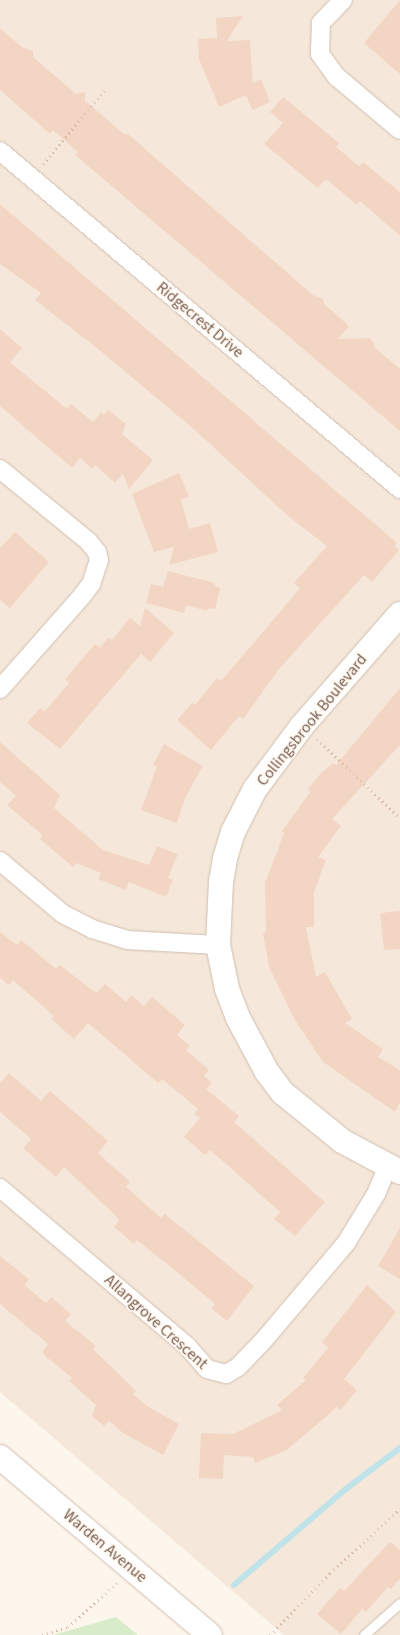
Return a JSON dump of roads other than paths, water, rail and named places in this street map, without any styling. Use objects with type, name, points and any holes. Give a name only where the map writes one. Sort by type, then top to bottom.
[{"type":"street","points":[[343,0],[321,24],[320,54],[337,77],[400,130]]},
{"type":"street","name":"Ridgecrest Drive","points":[[0,151],[400,489]]},
{"type":"street","points":[[0,469],[88,541],[97,552],[99,560],[86,590],[0,689]]},
{"type":"street","name":"Collingsbrook Boulevard","points":[[394,1169],[342,1141],[283,1094],[267,1072],[238,1018],[227,989],[218,945],[221,881],[233,832],[265,772],[302,726],[400,614]]},
{"type":"street","points":[[0,861],[63,914],[92,929],[127,940],[218,945]]},
{"type":"street","name":"Allangrove Crescent","points":[[0,1188],[187,1346],[207,1369],[226,1374],[238,1367],[262,1341],[346,1242],[394,1169]]},
{"type":"street","name":"Warden Avenue","points":[[0,1457],[210,1635]]},
{"type":"lane","points":[[364,1635],[398,1609]]},
{"type":"waterway","points":[[234,1585],[346,1489],[400,1448]]}]
